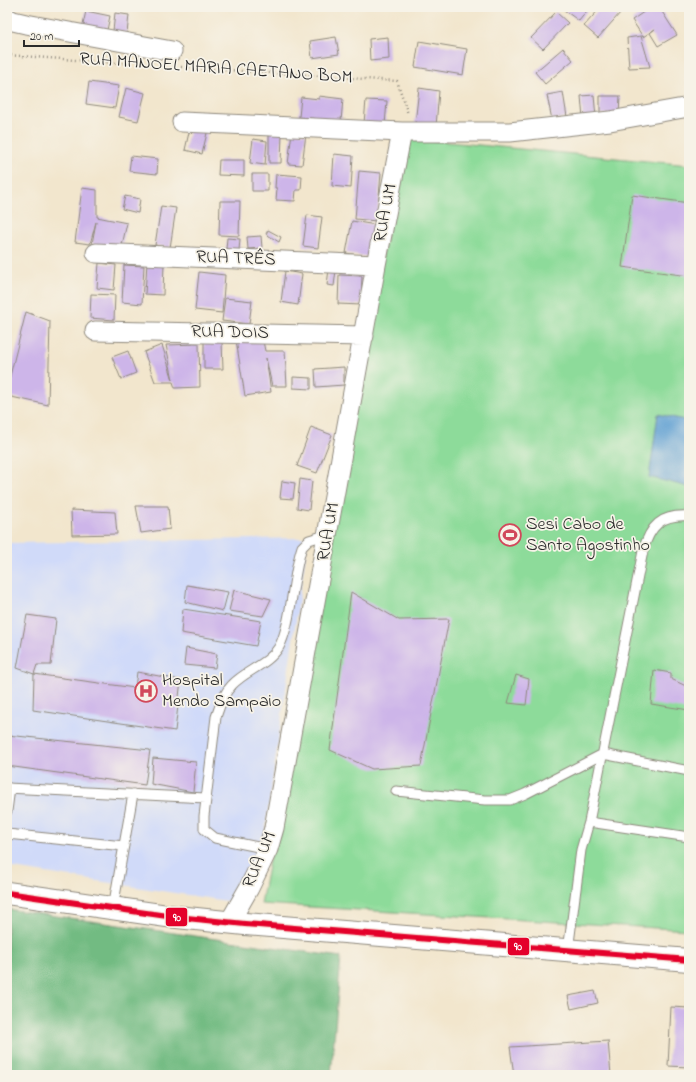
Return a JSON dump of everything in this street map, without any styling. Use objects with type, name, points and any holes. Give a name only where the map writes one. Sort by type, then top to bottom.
[{"type":"main road","points":[[7,893],[228,923],[689,960]]},
{"type":"street","points":[[7,18],[26,24],[175,59]]},
{"type":"street","points":[[182,122],[402,132],[510,132],[610,121],[682,109],[689,92]]},
{"type":"street","name":"RUA UM","points":[[228,923],[249,888],[268,849],[276,820],[329,534],[376,265],[402,132]]},
{"type":"street","name":"RUA TRÊS","points":[[96,254],[376,265]]},
{"type":"street","name":"RUA DOIS","points":[[95,331],[364,336]]},
{"type":"lane","points":[[568,951],[581,850],[589,822],[643,551],[647,537],[654,525],[665,519],[682,515],[689,516]]},
{"type":"lane","points":[[268,849],[215,838],[204,829],[204,816],[216,718],[223,699],[232,684],[272,656],[279,648],[289,618],[302,547],[309,540],[329,534]]},
{"type":"lane","points":[[396,791],[485,800],[510,800],[532,791],[603,754],[689,771]]},
{"type":"lane","points":[[7,811],[9,788],[206,798]]},
{"type":"lane","points":[[113,908],[134,794]]},
{"type":"lane","points":[[589,822],[689,837]]},
{"type":"lane","points":[[7,834],[124,846]]},
{"type":"path","name":"RUA MANOEL MARIA CAETANO BOM","points":[[7,55],[139,64]]},
{"type":"path","name":"RUA MANOEL MARIA CAETANO BOM","points":[[175,59],[397,81],[405,108]]},
{"type":"shaded area","name":"Hospital Mendo Sampaio","points":[[308,538],[264,838],[233,902],[7,867],[7,543]]},
{"type":"green space","name":"Sesi Cabo de Santo Agostinho","points":[[405,138],[689,165],[689,930],[261,904]]},
{"type":"green space","points":[[7,909],[341,957],[331,1075],[7,1075]]},
{"type":"water","points":[[658,414],[689,421],[689,487],[649,477]]},
{"type":"building","points":[[567,7],[590,7],[579,21],[564,10]]},
{"type":"building","points":[[601,7],[616,7],[621,12],[598,38],[584,26]]},
{"type":"building","points":[[651,7],[659,7],[677,35],[658,46],[650,33],[655,29],[643,37],[632,20]]},
{"type":"building","points":[[86,11],[110,16],[106,35],[82,29]]},
{"type":"building","points":[[556,12],[568,23],[543,49],[531,38]]},
{"type":"building","points":[[115,13],[129,15],[127,33],[113,31]]},
{"type":"building","points":[[641,36],[650,67],[629,68],[627,38]]},
{"type":"building","points":[[336,37],[339,54],[312,58],[310,41]]},
{"type":"building","points":[[388,37],[389,59],[370,61],[369,39]]},
{"type":"building","points":[[419,41],[467,49],[463,75],[415,67]]},
{"type":"building","points":[[563,48],[573,60],[545,84],[535,72]]},
{"type":"building","points":[[89,82],[119,86],[115,108],[86,104]]},
{"type":"building","points":[[126,88],[145,93],[138,121],[119,117]]},
{"type":"building","points":[[419,88],[439,91],[436,126],[415,124]]},
{"type":"building","points":[[563,92],[567,117],[552,120],[547,95]]},
{"type":"building","points":[[594,95],[596,118],[583,119],[581,96]]},
{"type":"building","points":[[319,96],[343,99],[341,121],[299,117],[301,97],[319,99]]},
{"type":"building","points":[[600,96],[620,96],[619,115],[600,114]]},
{"type":"building","points":[[366,100],[387,101],[385,125],[364,123]]},
{"type":"building","points":[[190,128],[207,133],[202,154],[185,150]]},
{"type":"building","points":[[269,132],[282,133],[281,163],[269,163]]},
{"type":"building","points":[[292,132],[306,134],[302,165],[288,164]]},
{"type":"building","points":[[253,139],[267,141],[265,165],[250,163]]},
{"type":"building","points":[[334,154],[353,156],[351,188],[332,186]]},
{"type":"building","points":[[131,156],[158,159],[157,174],[129,171]]},
{"type":"building","points":[[219,160],[244,160],[244,176],[218,175]]},
{"type":"building","points":[[359,171],[381,173],[377,221],[355,219]]},
{"type":"building","points":[[252,174],[268,174],[268,191],[252,191]]},
{"type":"building","points":[[276,174],[302,176],[301,190],[296,190],[295,201],[276,200]]},
{"type":"building","points":[[82,188],[97,190],[97,217],[127,223],[121,250],[92,244],[96,222],[90,244],[75,242]]},
{"type":"building","points":[[632,195],[689,203],[689,276],[622,267]]},
{"type":"building","points":[[125,196],[140,199],[138,213],[122,209]]},
{"type":"building","points":[[220,201],[240,201],[239,236],[219,235]]},
{"type":"building","points":[[161,206],[176,208],[170,248],[155,245]]},
{"type":"building","points":[[307,215],[322,217],[318,248],[303,246]]},
{"type":"building","points":[[352,221],[376,225],[370,257],[346,253]]},
{"type":"building","points":[[268,230],[281,237],[279,242],[266,234]]},
{"type":"building","points":[[261,236],[262,248],[248,249],[247,237]]},
{"type":"building","points":[[227,238],[240,239],[239,250],[226,249]]},
{"type":"building","points":[[147,262],[164,263],[163,295],[145,294]]},
{"type":"building","points":[[99,263],[116,265],[114,290],[97,288]]},
{"type":"building","points":[[124,265],[144,266],[142,304],[122,302]]},
{"type":"building","points":[[329,269],[336,270],[334,286],[327,285]]},
{"type":"building","points":[[285,271],[302,274],[298,305],[281,302]]},
{"type":"building","points":[[199,272],[225,275],[222,313],[195,310]]},
{"type":"building","points":[[339,275],[362,276],[361,305],[338,304]]},
{"type":"building","points":[[91,294],[115,295],[114,320],[90,318]]},
{"type":"building","points":[[225,298],[252,301],[249,324],[222,321]]},
{"type":"building","points":[[26,312],[50,321],[48,405],[7,396],[7,388]]},
{"type":"building","points":[[262,336],[265,351],[285,351],[287,386],[272,386],[266,358],[271,392],[245,396],[236,340]]},
{"type":"building","points":[[204,342],[222,342],[223,369],[204,369]]},
{"type":"building","points":[[199,344],[200,387],[175,388],[173,382],[155,382],[144,352],[162,345],[173,380],[166,345]]},
{"type":"building","points":[[128,351],[136,373],[121,379],[112,357]]},
{"type":"building","points":[[344,367],[344,385],[316,387],[315,369]]},
{"type":"building","points":[[293,377],[311,378],[311,389],[293,388]]},
{"type":"building","points":[[311,427],[332,435],[317,473],[297,466]]},
{"type":"building","points":[[300,479],[312,481],[309,510],[297,508]]},
{"type":"building","points":[[282,481],[295,483],[293,499],[280,498]]},
{"type":"building","points":[[136,506],[168,506],[170,529],[141,533]]},
{"type":"building","points":[[71,510],[115,512],[117,534],[72,535]]},
{"type":"building","points":[[187,585],[228,592],[223,611],[185,602]]},
{"type":"building","points":[[234,590],[271,599],[263,616],[229,611]]},
{"type":"building","points":[[351,592],[399,620],[449,619],[421,766],[372,769],[330,750]]},
{"type":"building","points":[[183,609],[261,621],[256,646],[181,633]]},
{"type":"building","points":[[27,615],[56,619],[51,665],[37,665],[34,674],[17,668]]},
{"type":"building","points":[[186,648],[217,654],[215,668],[184,665]]},
{"type":"building","points":[[654,670],[671,673],[671,679],[686,686],[689,680],[689,710],[651,704]]},
{"type":"building","points":[[137,672],[181,680],[175,731],[33,710],[34,674],[135,688]]},
{"type":"building","points":[[516,675],[529,679],[526,705],[508,703]]},
{"type":"building","points":[[7,735],[150,750],[145,785],[7,766]]},
{"type":"building","points":[[153,758],[196,762],[193,792],[151,784]]},
{"type":"building","points":[[595,991],[598,1003],[571,1009],[568,996]]},
{"type":"building","points":[[671,1007],[689,1008],[689,1067],[668,1066]]},
{"type":"building","points":[[608,1041],[611,1075],[514,1075],[510,1047]]},
{"type":"transit line","name":"90","points":[[7,893],[167,916],[245,924],[689,960]]},
{"type":"place","name":"Sesi Cabo de Santo Agostinho","points":[[510,535]]},
{"type":"place","name":"Hospital Mendo Sampaio","points":[[146,691]]}]
